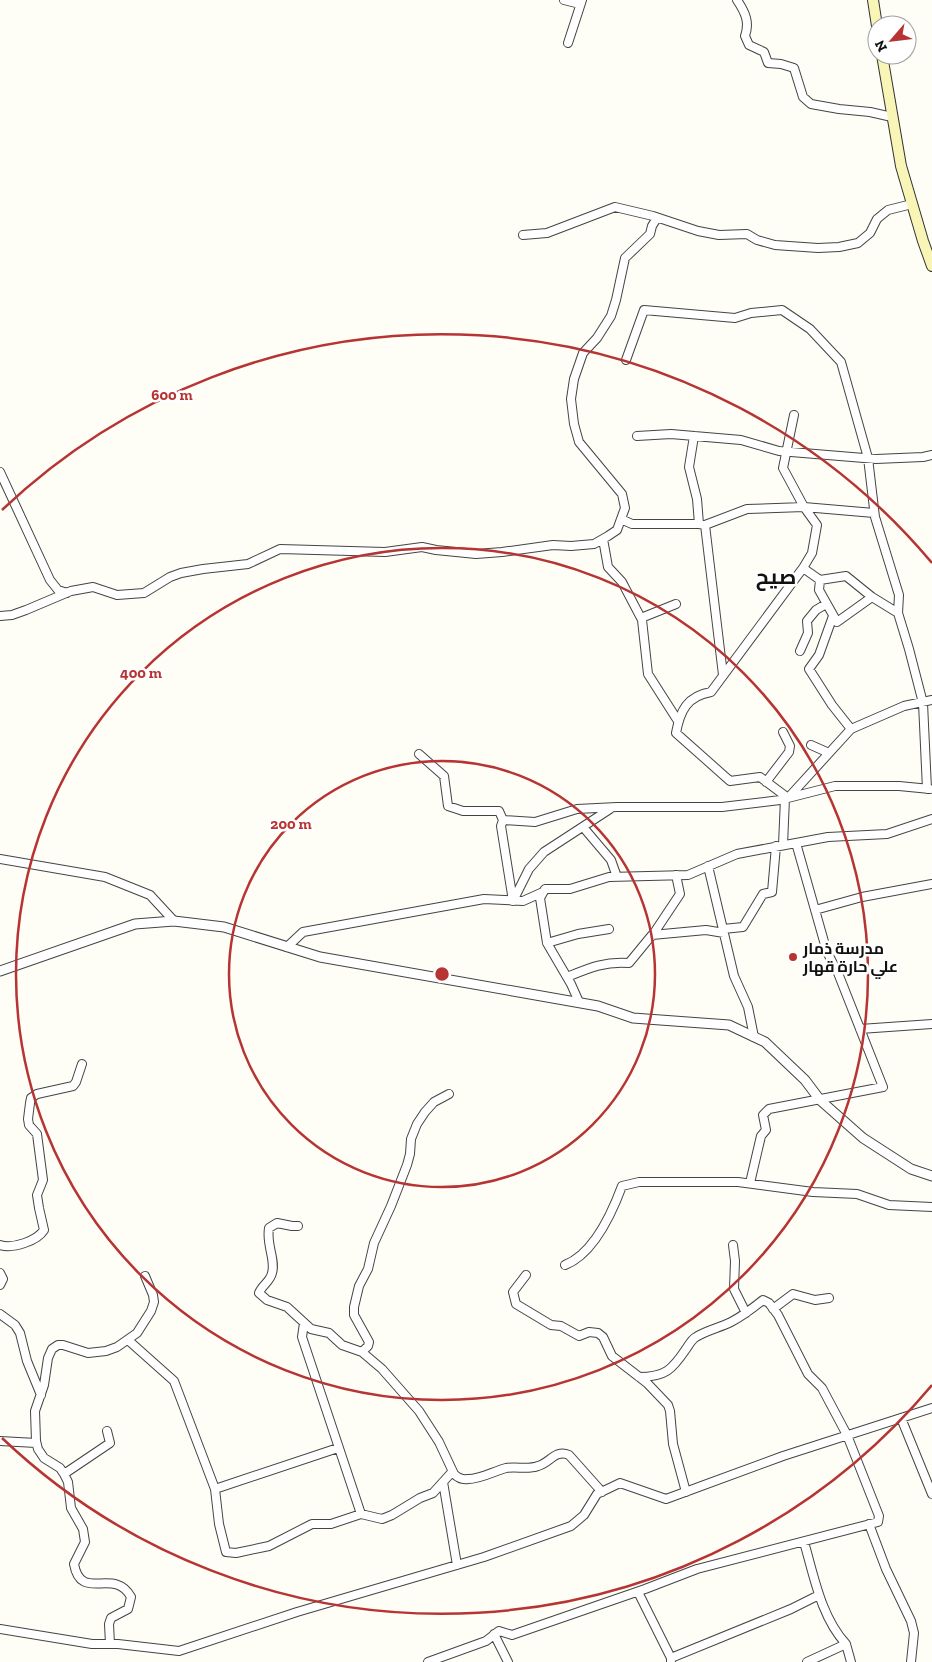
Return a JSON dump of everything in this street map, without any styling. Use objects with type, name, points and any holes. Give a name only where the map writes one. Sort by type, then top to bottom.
[{"type":"main road","points":[[873,0],[875,15]]},
{"type":"main road","points":[[884,65],[901,166],[932,266]]},
{"type":"street","points":[[564,0],[581,2],[568,43]]},
{"type":"street","points":[[737,0],[745,14],[748,28],[745,36],[749,44],[764,52],[768,64],[781,64],[794,68],[802,97],[811,104],[892,117]]},
{"type":"street","points":[[524,235],[547,233],[615,207],[698,231],[719,235],[747,234],[757,240],[775,245],[818,248],[839,247],[858,243],[870,233],[878,220],[888,210],[912,204]]},
{"type":"street","points":[[0,616],[12,615],[67,593],[93,588],[116,595],[144,593],[170,577],[181,573],[248,564],[280,549],[385,552],[422,547],[476,554],[552,545],[594,544],[602,540],[617,530],[625,508],[622,494],[579,442],[574,424],[571,399],[574,380],[583,353],[597,338],[611,316],[625,258],[650,234],[657,218]]},
{"type":"street","points":[[503,820],[534,822],[577,809],[722,806],[787,798],[835,786],[900,786],[930,789],[923,703],[898,613],[899,595],[874,513],[868,458],[841,362],[810,330],[782,310],[751,313],[735,318],[644,310],[626,360]]},
{"type":"street","points":[[787,798],[760,778],[730,781],[676,733],[678,721],[686,705],[699,694],[711,692],[803,568],[812,553],[817,525],[804,507],[783,468],[794,416]]},
{"type":"street","points":[[637,436],[670,434],[741,440],[787,451],[868,458],[923,457],[932,455]]},
{"type":"street","points":[[694,436],[689,466],[698,499],[723,675]]},
{"type":"street","points":[[0,472],[50,580],[58,590],[67,593]]},
{"type":"street","points":[[621,520],[632,524],[702,525],[747,509],[804,507],[874,513]]},
{"type":"street","points":[[602,540],[608,567],[622,582],[641,618],[648,674],[678,721]]},
{"type":"street","points":[[803,568],[820,580],[846,576],[872,597],[898,613]]},
{"type":"street","points":[[820,580],[818,590],[837,622],[872,597]]},
{"type":"street","points":[[641,618],[676,604]]},
{"type":"street","points":[[800,651],[808,633],[807,621],[816,610],[826,604]]},
{"type":"street","points":[[833,616],[819,655],[809,669],[832,705],[851,729]]},
{"type":"street","points":[[652,936],[706,930],[724,931],[743,927],[763,894],[772,892],[787,798],[851,729],[904,706],[932,700]]},
{"type":"street","points":[[766,782],[789,752],[790,746],[783,732]]},
{"type":"street","points":[[811,745],[829,753]]},
{"type":"street","points":[[419,754],[444,776],[448,806],[462,811],[499,812],[503,820],[501,826],[513,901]]},
{"type":"street","points":[[513,901],[528,869],[544,852],[612,807]]},
{"type":"street","points":[[287,947],[303,932],[484,899],[523,901],[543,892],[545,889],[570,889],[609,877],[688,875],[737,854],[828,837],[887,834],[932,819]]},
{"type":"street","points":[[582,827],[611,860],[617,877]]},
{"type":"street","points":[[750,1183],[761,1136],[766,1130],[764,1115],[769,1109],[883,1087],[838,973],[827,952],[796,843]]},
{"type":"street","points":[[0,859],[105,876],[150,895],[174,921]]},
{"type":"street","points":[[708,866],[734,976],[748,1007],[754,1037]]},
{"type":"street","points":[[567,977],[596,966],[614,962],[630,963],[652,936],[680,894],[676,875]]},
{"type":"street","points":[[815,910],[862,897],[932,884]]},
{"type":"street","points":[[543,892],[540,898],[547,943],[567,977],[578,1002]]},
{"type":"street","points":[[0,971],[135,924],[174,921],[224,926],[320,957],[578,1002],[598,1006],[633,1018],[728,1025],[765,1042],[805,1080],[820,1100],[863,1138],[911,1169],[932,1176]]},
{"type":"street","points":[[547,943],[578,934],[609,929]]},
{"type":"street","points":[[860,1029],[932,1024]]},
{"type":"street","points":[[0,1245],[9,1246],[26,1242],[38,1237],[44,1230],[37,1194],[43,1180],[37,1134],[29,1125],[28,1119],[31,1098],[37,1094],[73,1086],[82,1064]]},
{"type":"street","points":[[362,1352],[369,1342],[354,1316],[359,1286],[368,1269],[374,1242],[404,1173],[417,1124],[424,1112],[434,1102],[449,1094]]},
{"type":"street","points":[[565,1265],[574,1261],[579,1256],[600,1230],[614,1207],[622,1186],[639,1182],[750,1183],[813,1192],[857,1194],[889,1205],[932,1206]]},
{"type":"street","points":[[298,1226],[277,1223],[269,1228],[268,1243],[273,1262],[273,1271],[268,1282],[260,1289],[259,1293],[267,1300],[287,1307],[315,1331],[326,1331],[342,1345],[362,1352],[382,1368],[419,1411],[439,1442],[452,1472],[457,1478],[468,1480],[505,1468],[540,1466],[557,1454],[566,1454],[602,1492]]},
{"type":"street","points":[[733,1244],[735,1261],[734,1289],[746,1313]]},
{"type":"street","points":[[0,1274],[3,1280],[0,1284]]},
{"type":"street","points":[[526,1274],[513,1292],[516,1304],[551,1324],[561,1326],[579,1336],[589,1332],[598,1333],[605,1340],[612,1356],[662,1397],[670,1410],[671,1434],[686,1492]]},
{"type":"street","points":[[110,1644],[109,1624],[111,1618],[128,1609],[131,1597],[117,1584],[103,1582],[93,1585],[82,1580],[77,1575],[74,1564],[85,1542],[83,1529],[72,1508],[68,1482],[64,1474],[40,1454],[36,1443],[35,1410],[44,1385],[50,1352],[54,1348],[63,1345],[88,1353],[101,1352],[117,1347],[137,1333],[151,1311],[154,1302],[145,1276]]},
{"type":"street","points":[[773,1309],[793,1294],[815,1300],[829,1298]]},
{"type":"street","points":[[428,1662],[438,1660],[486,1641],[499,1631],[512,1635],[638,1592],[698,1569],[878,1522],[879,1516],[847,1435],[822,1388],[808,1374],[769,1303],[763,1300],[729,1323],[693,1339],[672,1368],[657,1376],[639,1377]]},
{"type":"street","points":[[0,1314],[15,1325],[20,1333],[27,1361],[41,1395]]},
{"type":"street","points":[[304,1323],[302,1337],[338,1448],[362,1514]]},
{"type":"street","points":[[128,1340],[174,1381],[215,1489],[219,1524],[226,1552],[251,1551],[269,1546],[312,1524],[331,1524],[362,1514],[382,1519],[432,1493],[452,1472]]},
{"type":"street","points":[[0,1629],[92,1644],[118,1644],[179,1651],[297,1612],[484,1557],[571,1526],[584,1515],[598,1494],[620,1482],[666,1499],[783,1456],[932,1408]]},
{"type":"street","points":[[902,1418],[932,1494]]},
{"type":"street","points":[[64,1474],[110,1443],[107,1431]]},
{"type":"street","points":[[0,1441],[36,1443]]},
{"type":"street","points":[[215,1489],[338,1448]]},
{"type":"street","points":[[443,1482],[457,1565]]},
{"type":"street","points":[[869,1524],[886,1569],[911,1621],[914,1633],[911,1662]]},
{"type":"street","points":[[804,1542],[819,1595],[837,1634],[846,1644],[851,1662]]},
{"type":"street","points":[[638,1592],[671,1660],[791,1609],[819,1595]]},
{"type":"street","points":[[494,1634],[508,1662]]},
{"type":"street","points":[[807,1662],[846,1644]]},
{"type":"place","name":"مدرسة ذمار علي حارة قهار","points":[[793,957]]},
{"type":"district","name":"صيح","points":[[776,576]]}]
